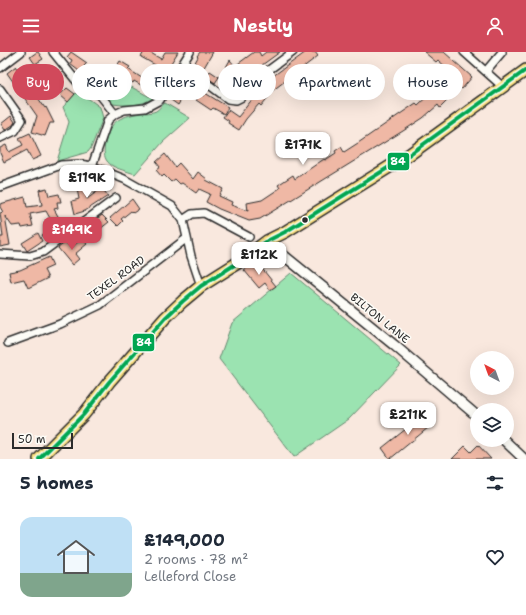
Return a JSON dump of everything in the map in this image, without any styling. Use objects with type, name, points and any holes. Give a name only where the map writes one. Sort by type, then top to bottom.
[{"type":"main road","points":[[39,459],[84,414],[109,382],[165,318],[201,286],[239,262],[267,241],[286,232],[410,154],[526,70]]},
{"type":"street","points":[[0,68],[21,52]]},
{"type":"street","points":[[53,52],[78,83],[100,95],[115,114]]},
{"type":"street","points":[[182,64],[190,52]]},
{"type":"street","points":[[210,86],[228,99],[236,100],[242,97],[262,75],[293,52]]},
{"type":"street","points":[[464,52],[503,86]]},
{"type":"street","points":[[486,71],[502,52]]},
{"type":"street","points":[[0,89],[22,120],[15,130],[0,138]]},
{"type":"street","points":[[92,166],[108,120],[115,114],[124,110],[145,108],[160,100]]},
{"type":"street","points":[[0,187],[60,166],[80,164],[92,166],[124,179],[172,206],[183,220],[201,286]]},
{"type":"street","points":[[0,254],[30,256],[43,252],[116,198]]},
{"type":"street","points":[[183,220],[192,214],[204,213],[249,237]]},
{"type":"street","name":"TEXEL ROAD","points":[[8,343],[60,324],[100,305],[187,238]]},
{"type":"street","name":"BILTON LANE","points":[[267,241],[394,345],[470,410]]},
{"type":"street","points":[[511,447],[524,459]]},
{"type":"green space","points":[[132,87],[140,92],[140,100],[150,100],[134,105],[113,104],[110,100],[132,100]]},
{"type":"green space","points":[[72,97],[72,100],[90,100],[100,107],[103,118],[88,152],[57,161],[69,122],[63,107]]},
{"type":"green space","points":[[165,103],[190,118],[163,142],[135,174],[117,168],[108,162],[105,158],[104,152],[105,144],[107,136],[116,121],[126,116],[151,113],[156,111]]},
{"type":"green space","points":[[291,273],[401,365],[349,419],[294,457],[219,359],[232,323]]},
{"type":"building","points":[[38,52],[43,59],[35,64],[30,57]]},
{"type":"building","points":[[71,52],[87,63],[72,64],[72,66],[70,64],[72,60],[67,57]]},
{"type":"building","points":[[144,52],[149,52],[161,59],[165,52],[178,52],[170,64],[153,64],[141,57]]},
{"type":"building","points":[[200,52],[213,52],[206,64],[194,64],[198,57],[197,56]]},
{"type":"building","points":[[254,52],[259,52],[261,56],[266,52],[280,52],[263,64],[238,64]]},
{"type":"building","points":[[306,52],[315,52],[318,56],[307,64],[290,64]]},
{"type":"building","points":[[424,52],[444,52],[457,64],[442,64],[438,60],[436,62]]},
{"type":"building","points":[[230,60],[233,64],[228,64]]},
{"type":"building","points":[[120,61],[125,64],[118,64]]},
{"type":"building","points":[[284,68],[284,82],[276,88],[276,74]]},
{"type":"building","points":[[12,69],[12,80],[7,73]]},
{"type":"building","points":[[463,69],[472,77],[463,88]]},
{"type":"building","points":[[210,71],[218,76],[215,83],[210,80]]},
{"type":"building","points":[[132,72],[140,77],[140,84],[134,81],[133,83]]},
{"type":"building","points":[[67,88],[72,92],[72,97],[68,102],[64,98],[64,91]]},
{"type":"building","points":[[210,96],[228,107],[224,114],[213,108],[211,110],[196,100],[210,100]]},
{"type":"building","points":[[26,100],[39,100],[45,108],[46,107],[54,123],[50,123],[45,136],[32,132],[37,116]]},
{"type":"building","points":[[171,100],[181,100],[178,105]]},
{"type":"building","points":[[252,100],[266,100],[261,106],[259,104],[239,130],[228,123],[229,121],[223,117],[228,110],[238,117]]},
{"type":"building","points":[[423,100],[447,101],[440,108],[438,105],[423,118],[403,131],[260,219],[249,221],[219,209],[206,202],[210,194],[199,189],[196,193],[182,183],[180,184],[175,179],[171,182],[164,175],[162,177],[156,170],[160,167],[156,162],[165,154],[175,167],[179,163],[193,179],[198,172],[207,179],[206,180],[223,189],[219,196],[232,202],[231,205],[248,211],[247,203],[262,200],[280,188],[278,185],[293,175],[295,179],[324,159],[325,160],[336,153],[335,151],[341,147],[344,152],[416,103],[418,105]]},
{"type":"building","points":[[11,116],[15,122],[5,130],[1,124]]},
{"type":"building","points":[[30,133],[41,156],[32,160],[27,150],[4,162],[0,153],[0,148],[6,145],[9,152],[23,145],[19,138]]},
{"type":"building","points":[[84,183],[87,199],[102,188],[108,196],[85,211],[75,214],[72,201],[79,199],[76,184]]},
{"type":"building","points":[[47,188],[49,196],[59,194],[61,202],[57,202],[58,208],[54,209],[64,227],[54,233],[55,234],[50,238],[48,236],[44,238],[42,235],[54,226],[53,223],[56,221],[52,222],[46,211],[30,214],[33,226],[22,228],[21,225],[12,226],[5,216],[10,245],[0,247],[0,237],[3,237],[0,213],[3,212],[0,204],[25,197],[27,207],[42,205],[39,190]]},
{"type":"building","points":[[132,199],[139,209],[133,213],[131,211],[121,219],[123,221],[118,226],[110,218]]},
{"type":"building","points":[[102,215],[109,222],[86,240],[80,232]]},
{"type":"building","points":[[38,233],[42,241],[27,251],[22,243]]},
{"type":"building","points":[[82,238],[87,244],[75,254],[79,259],[72,265],[58,248],[66,242],[71,248]]},
{"type":"building","points":[[49,257],[53,266],[44,270],[48,278],[28,288],[24,279],[11,282],[9,272],[20,270]]},
{"type":"building","points":[[256,261],[276,286],[270,290],[265,283],[259,288],[244,270]]},
{"type":"building","points":[[426,413],[434,423],[390,459],[382,448]]},
{"type":"building","points":[[465,446],[471,452],[476,447],[480,447],[491,459],[452,459]]},
{"type":"transit line","name":"84","points":[[39,459],[84,414],[109,382],[165,318],[201,286],[239,262],[267,241],[285,232],[410,154],[526,70]]}]
